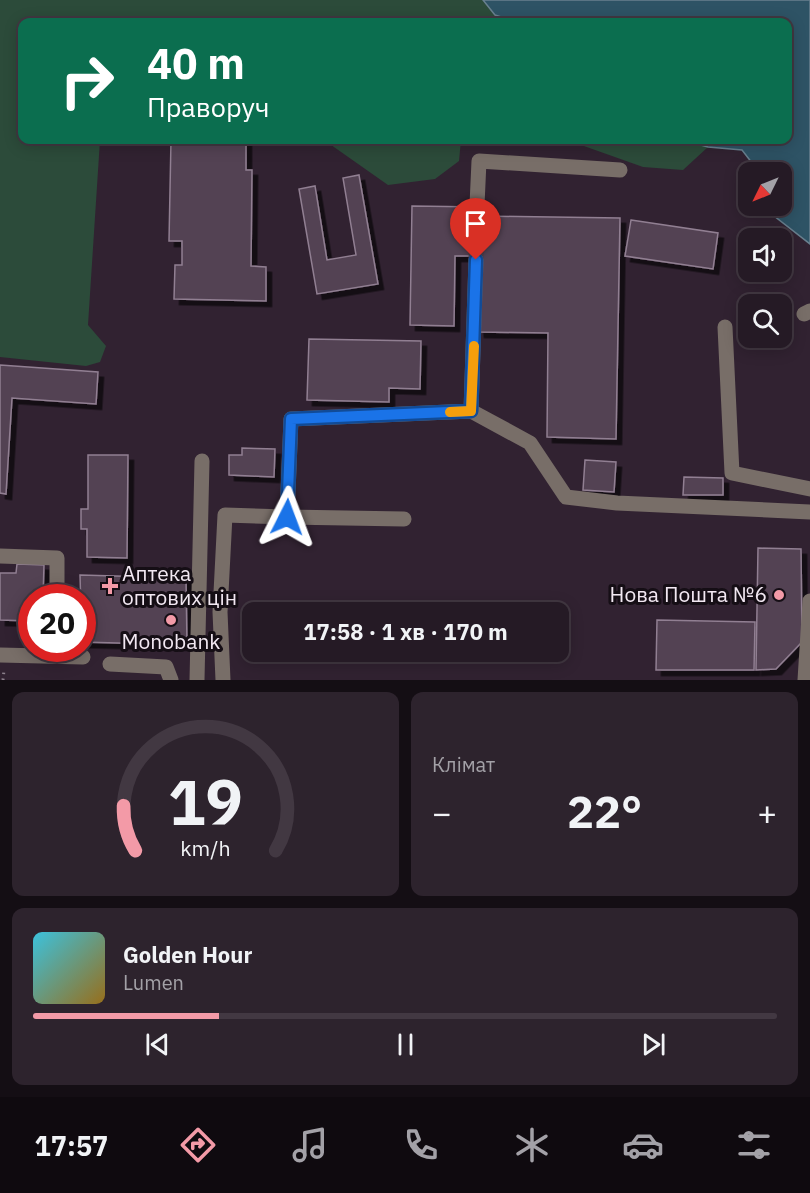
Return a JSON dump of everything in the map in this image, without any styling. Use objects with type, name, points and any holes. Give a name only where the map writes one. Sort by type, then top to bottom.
[{"type":"lane","points":[[477,205],[479,161],[620,170]]},
{"type":"lane","points":[[471,411],[476,260]]},
{"type":"lane","points":[[725,327],[732,473],[810,489]]},
{"type":"lane","points":[[287,517],[291,419],[471,411],[530,443],[567,497],[617,503],[810,512]]},
{"type":"lane","points":[[197,680],[202,461]]},
{"type":"lane","points":[[223,680],[220,612],[225,514],[404,519]]},
{"type":"lane","points":[[0,556],[57,558],[57,584]]},
{"type":"lane","points":[[805,680],[810,601]]},
{"type":"lane","points":[[0,655],[18,654]]},
{"type":"lane","points":[[110,664],[166,667],[171,680]]},
{"type":"green space","points":[[0,0],[483,0],[495,15],[504,18],[18,18],[18,144],[100,144],[88,325],[106,346],[100,362],[86,366],[0,357]]},
{"type":"green space","points":[[330,144],[461,144],[459,161],[435,179],[388,185]]},
{"type":"green space","points":[[578,144],[697,144],[708,147],[683,170],[643,167]]},
{"type":"water","points":[[483,0],[810,0],[810,244],[774,216],[792,216],[792,162],[751,162],[742,150],[697,144],[792,144],[792,18],[504,18],[495,15]]},
{"type":"building","points":[[171,144],[246,144],[246,170],[252,170],[251,266],[266,267],[266,301],[174,299],[175,265],[182,265],[182,241],[169,241]]},
{"type":"building","points":[[359,175],[378,284],[317,294],[299,189],[315,186],[327,260],[356,255],[343,178]]},
{"type":"building","points":[[412,206],[480,207],[480,216],[620,218],[616,439],[547,437],[548,333],[479,332],[470,256],[455,256],[454,326],[410,325]]},
{"type":"building","points":[[631,220],[718,233],[713,269],[625,256]]},
{"type":"building","points":[[309,339],[421,341],[420,389],[389,388],[389,402],[307,400]]},
{"type":"building","points":[[0,365],[98,372],[96,404],[12,398],[6,494],[0,493]]},
{"type":"building","points":[[242,448],[275,449],[274,477],[229,475],[229,455],[242,455]]},
{"type":"building","points":[[88,455],[128,455],[127,558],[87,557],[87,529],[81,529],[81,509],[88,509]]},
{"type":"building","points":[[585,460],[616,462],[614,492],[583,490]]},
{"type":"building","points":[[684,477],[723,478],[723,495],[683,495]]},
{"type":"building","name":"Нова Пошта №6","points":[[758,548],[801,549],[802,642],[776,669],[756,670]]},
{"type":"building","points":[[17,564],[44,565],[43,584],[18,584],[18,621],[0,620],[0,573],[16,573]]},
{"type":"building","points":[[80,575],[186,578],[187,645],[96,642],[96,584],[80,584]]},
{"type":"building","points":[[657,620],[755,622],[754,670],[656,670]]},
{"type":"tunnel","points":[[476,260],[477,205]]},
{"type":"slow traffic","points":[[450,412],[471,411],[474,346]]},
{"type":"place","name":"Аптека оптових цін","points":[[110,586]]},
{"type":"place","name":"Нова Пошта №6","points":[[779,595]]},
{"type":"place","name":"Monobank","points":[[171,620]]},
{"type":"route","points":[[287,517],[291,419],[471,411],[476,260]]}]
